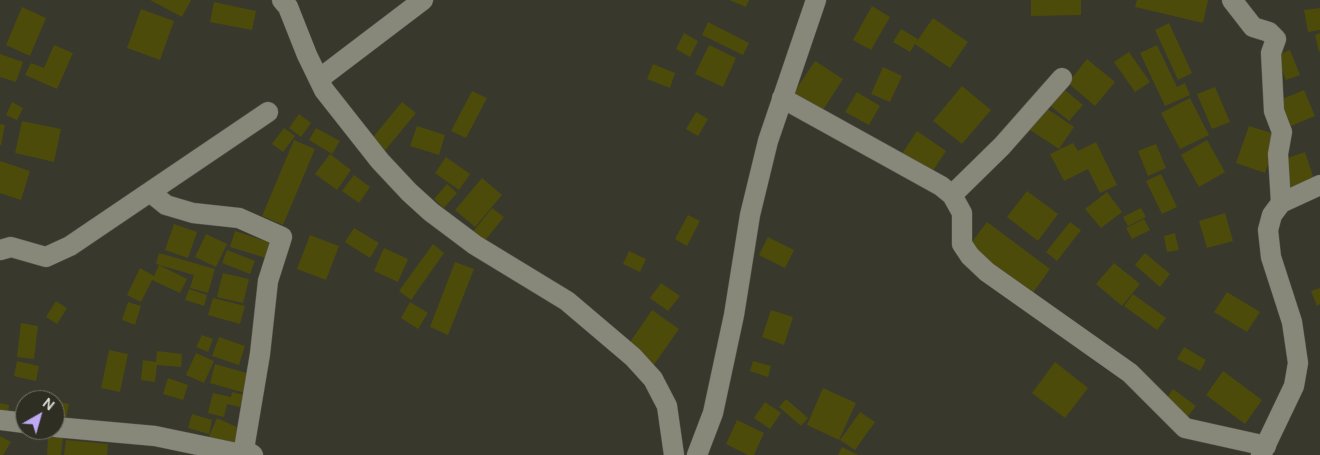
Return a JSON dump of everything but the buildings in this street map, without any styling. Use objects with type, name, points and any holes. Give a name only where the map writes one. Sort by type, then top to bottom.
[{"type":"street","points":[[282,0],[288,6],[324,90],[380,161],[431,212],[475,245],[567,302],[633,357],[653,379],[667,406],[674,455]]},
{"type":"street","points":[[319,80],[423,0]]},
{"type":"street","points":[[697,455],[713,413],[734,315],[750,215],[768,141],[816,0]]},
{"type":"street","points":[[1232,0],[1253,27],[1269,32],[1276,39],[1271,53],[1274,111],[1282,132],[1278,154],[1281,203]]},
{"type":"street","points":[[952,195],[1002,146],[1062,78]]},
{"type":"street","points":[[782,98],[940,186],[952,195],[962,213],[962,244],[970,256],[987,272],[1130,373],[1185,428],[1264,450],[1294,386],[1298,363],[1292,322],[1271,257],[1268,230],[1272,215],[1281,203],[1320,185]]},
{"type":"street","points":[[0,250],[12,247],[46,257],[70,246],[268,112]]},
{"type":"street","points":[[150,192],[166,205],[193,213],[239,218],[282,237],[268,281],[260,354],[244,449],[253,455]]},
{"type":"street","points":[[0,420],[15,422]]},
{"type":"street","points":[[65,428],[155,436],[246,455]]}]
